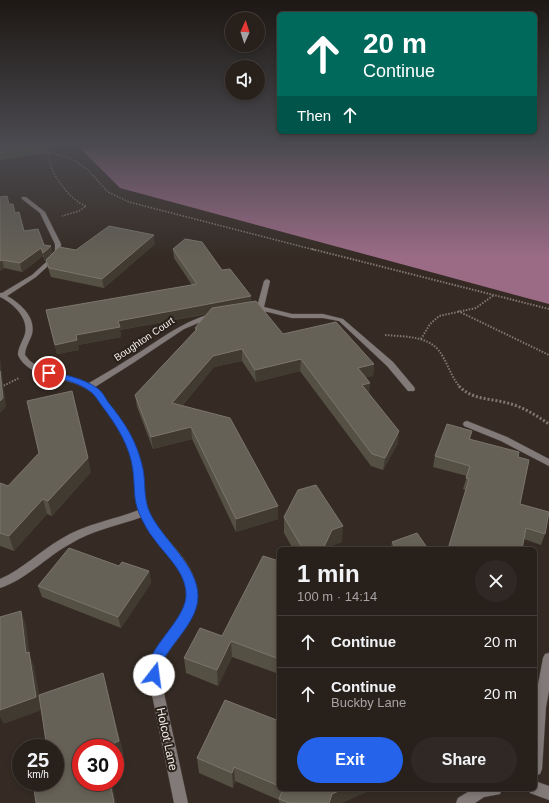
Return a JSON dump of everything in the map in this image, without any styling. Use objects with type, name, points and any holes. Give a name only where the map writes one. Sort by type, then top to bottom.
[{"type":"street","points":[[1,295],[34,276],[58,254],[58,244],[42,212],[24,198]]},
{"type":"street","points":[[260,308],[267,280]]},
{"type":"street","points":[[1,295],[12,300],[20,308],[28,324],[29,331],[21,352],[22,358],[28,364],[49,373],[89,386]]},
{"type":"street","points":[[246,309],[260,308],[294,316],[331,316],[341,320],[390,364],[411,389]]},
{"type":"street","name":"Boughton Court","points":[[89,386],[136,358],[180,327],[190,322],[220,314]]},
{"type":"street","name":"Holcot Lane","points":[[89,386],[95,391],[117,418],[131,444],[138,472],[140,498],[144,512],[156,535],[183,568],[191,586],[191,605],[186,616],[159,655],[154,666],[154,675],[181,803]]},
{"type":"street","points":[[468,424],[504,439],[549,463]]},
{"type":"street","points":[[0,584],[21,573],[51,550],[75,536],[144,512]]},
{"type":"street","points":[[537,744],[540,707],[549,658]]},
{"type":"street","points":[[537,789],[549,793]]},
{"type":"street","points":[[463,803],[482,791]]},
{"type":"path","points":[[46,220],[79,211],[86,206],[79,204],[72,198],[61,182]]},
{"type":"path","points":[[99,182],[105,189],[126,200],[549,309]]},
{"type":"path","points":[[421,339],[430,324],[439,316],[476,308],[494,295]]},
{"type":"path","points":[[458,311],[549,355]]},
{"type":"path","points":[[353,330],[421,339],[433,344],[439,349],[458,386],[470,394],[519,406],[549,424]]},
{"type":"shaded area","points":[[114,182],[549,182],[549,304],[120,188]]},
{"type":"building","points":[[7,196],[9,204],[13,204],[15,213],[19,212],[24,231],[38,229],[44,245],[51,246],[43,253],[41,248],[20,263],[0,261],[0,197]]},
{"type":"building","points":[[109,226],[154,235],[102,279],[49,268],[46,260],[59,247],[76,250]]},
{"type":"building","points":[[185,239],[202,242],[222,270],[230,269],[251,296],[118,321],[120,327],[76,335],[77,340],[55,345],[46,310],[197,284],[173,249]]},
{"type":"building","points":[[256,301],[283,334],[336,322],[374,364],[358,368],[370,383],[362,385],[399,431],[385,458],[372,454],[301,359],[255,370],[242,349],[213,356],[172,403],[230,418],[278,506],[236,519],[191,427],[151,437],[135,395],[197,329],[195,328],[212,308]]},
{"type":"building","points":[[0,371],[3,398],[0,401]]},
{"type":"building","points":[[72,391],[88,458],[48,501],[43,499],[9,536],[0,533],[0,483],[8,486],[39,453],[27,401]]},
{"type":"building","points":[[447,424],[472,431],[469,439],[519,452],[518,457],[529,460],[520,504],[549,512],[545,534],[526,528],[522,547],[449,547],[469,479],[466,478],[470,466],[435,456]]},
{"type":"building","points":[[316,485],[343,526],[332,530],[324,547],[302,547],[284,517],[298,490]]},
{"type":"building","points":[[417,533],[427,547],[396,547],[392,542]]},
{"type":"building","points":[[69,548],[119,566],[122,562],[149,571],[118,617],[38,586]]},
{"type":"building","points":[[263,556],[277,560],[277,658],[231,641],[217,670],[184,658],[200,628],[222,636]]},
{"type":"building","points":[[21,611],[26,653],[29,652],[36,697],[0,710],[0,617]]},
{"type":"building","points":[[103,673],[119,739],[72,739],[72,791],[112,791],[114,803],[36,803],[34,791],[64,791],[64,739],[46,739],[39,695]]},
{"type":"building","points":[[225,700],[277,720],[277,785],[234,767],[232,773],[197,758]]},
{"type":"building","points":[[282,791],[339,791],[332,794],[329,803],[289,803],[279,799]]},
{"type":"route","points":[[49,373],[89,386],[95,391],[124,428],[136,458],[140,498],[144,512],[156,535],[172,553],[189,578],[192,595],[191,605],[186,616],[167,641],[159,655],[154,666],[154,675]]}]
